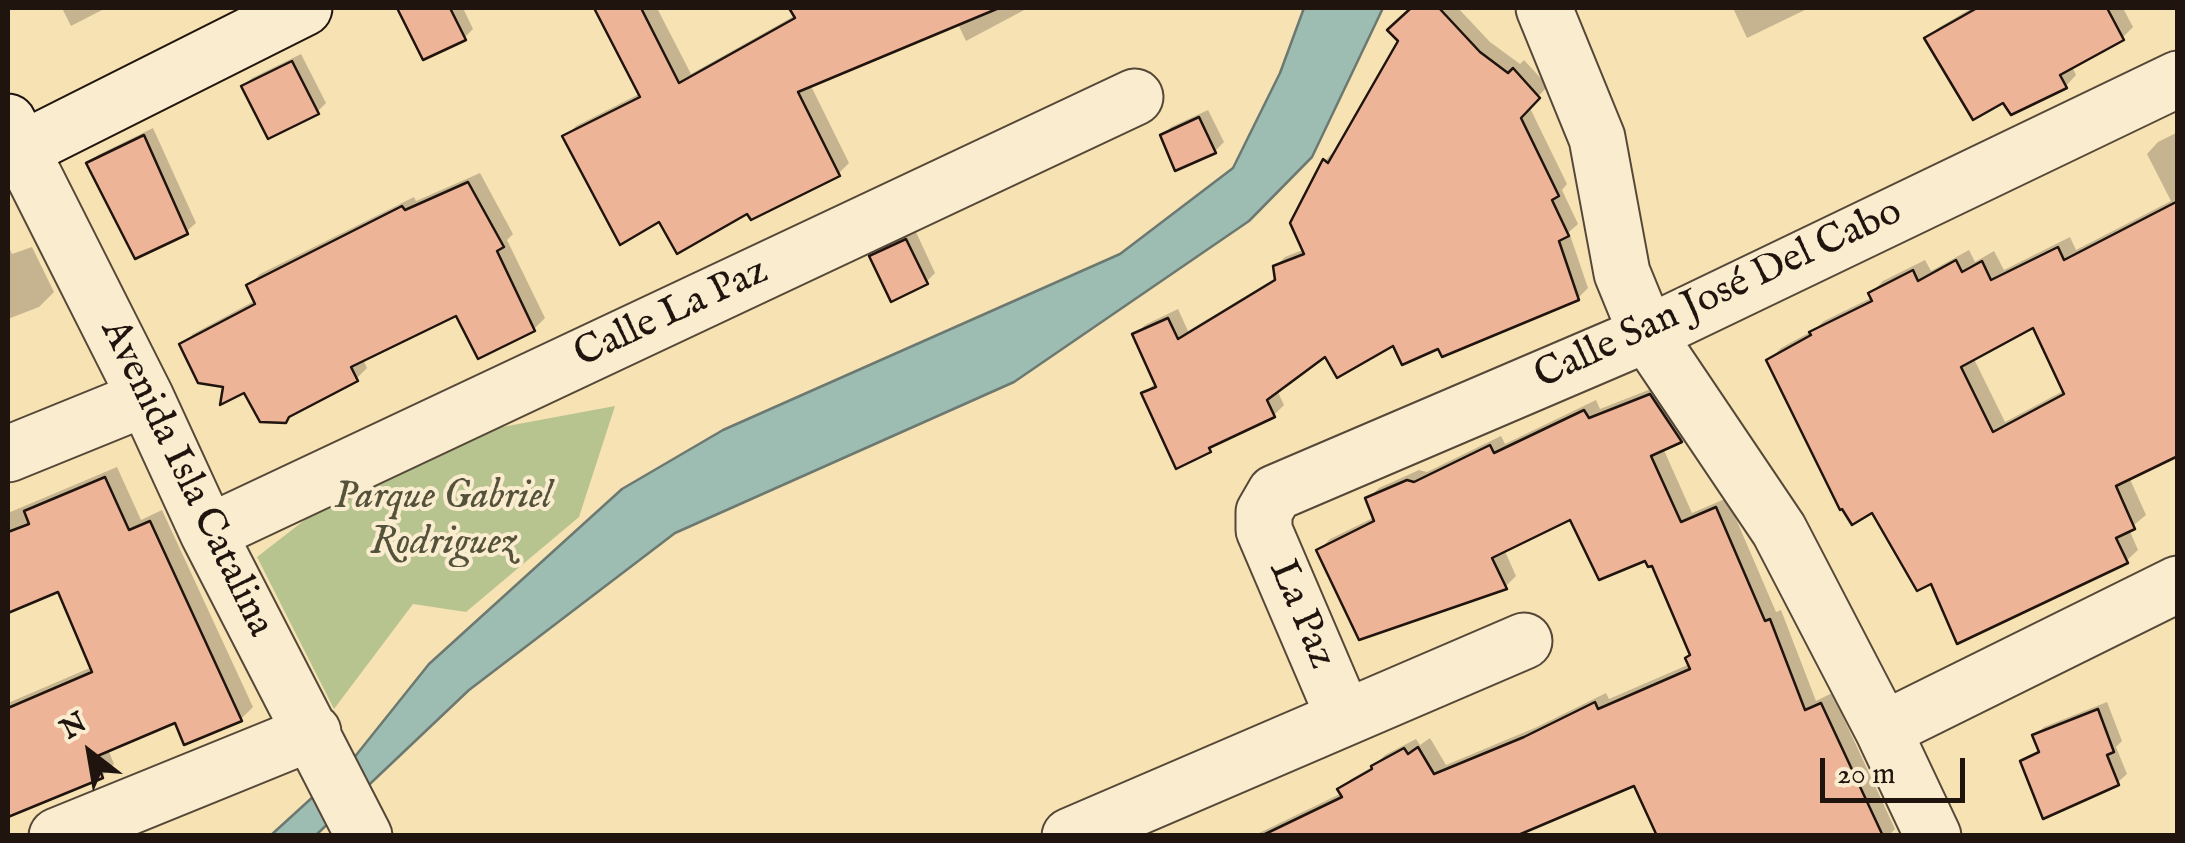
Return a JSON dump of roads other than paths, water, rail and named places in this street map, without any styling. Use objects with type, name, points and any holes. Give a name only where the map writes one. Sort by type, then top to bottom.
[{"type":"street","points":[[14,136],[304,8]]},
{"type":"street","points":[[1544,8],[1597,138],[1622,273],[1647,334],[1780,530],[1884,730],[1933,836]]},
{"type":"street","name":"Calle San José Del Cabo","points":[[1264,512],[1275,493],[1647,334],[2178,79]]},
{"type":"street","name":"Calle La Paz","points":[[208,533],[1135,97]]},
{"type":"street","name":"Avenida Isla Catalina","points":[[14,136],[146,398],[208,533],[364,836]]},
{"type":"street","points":[[8,454],[146,398]]},
{"type":"street","name":"La Paz","points":[[1264,512],[1264,530],[1344,717]]},
{"type":"street","points":[[1884,730],[2178,584]]},
{"type":"street","points":[[1070,836],[1524,642]]},
{"type":"street","points":[[57,836],[318,743]]},
{"type":"water","points":[[1304,8],[1383,8],[1312,157],[1249,221],[1014,382],[675,533],[469,690],[316,835],[270,836],[349,764],[429,664],[622,489],[723,430],[1120,254],[1233,168],[1280,73]]},
{"type":"park label","name":"Parque Gabriel Rodriguez","points":[[443,522]]}]
